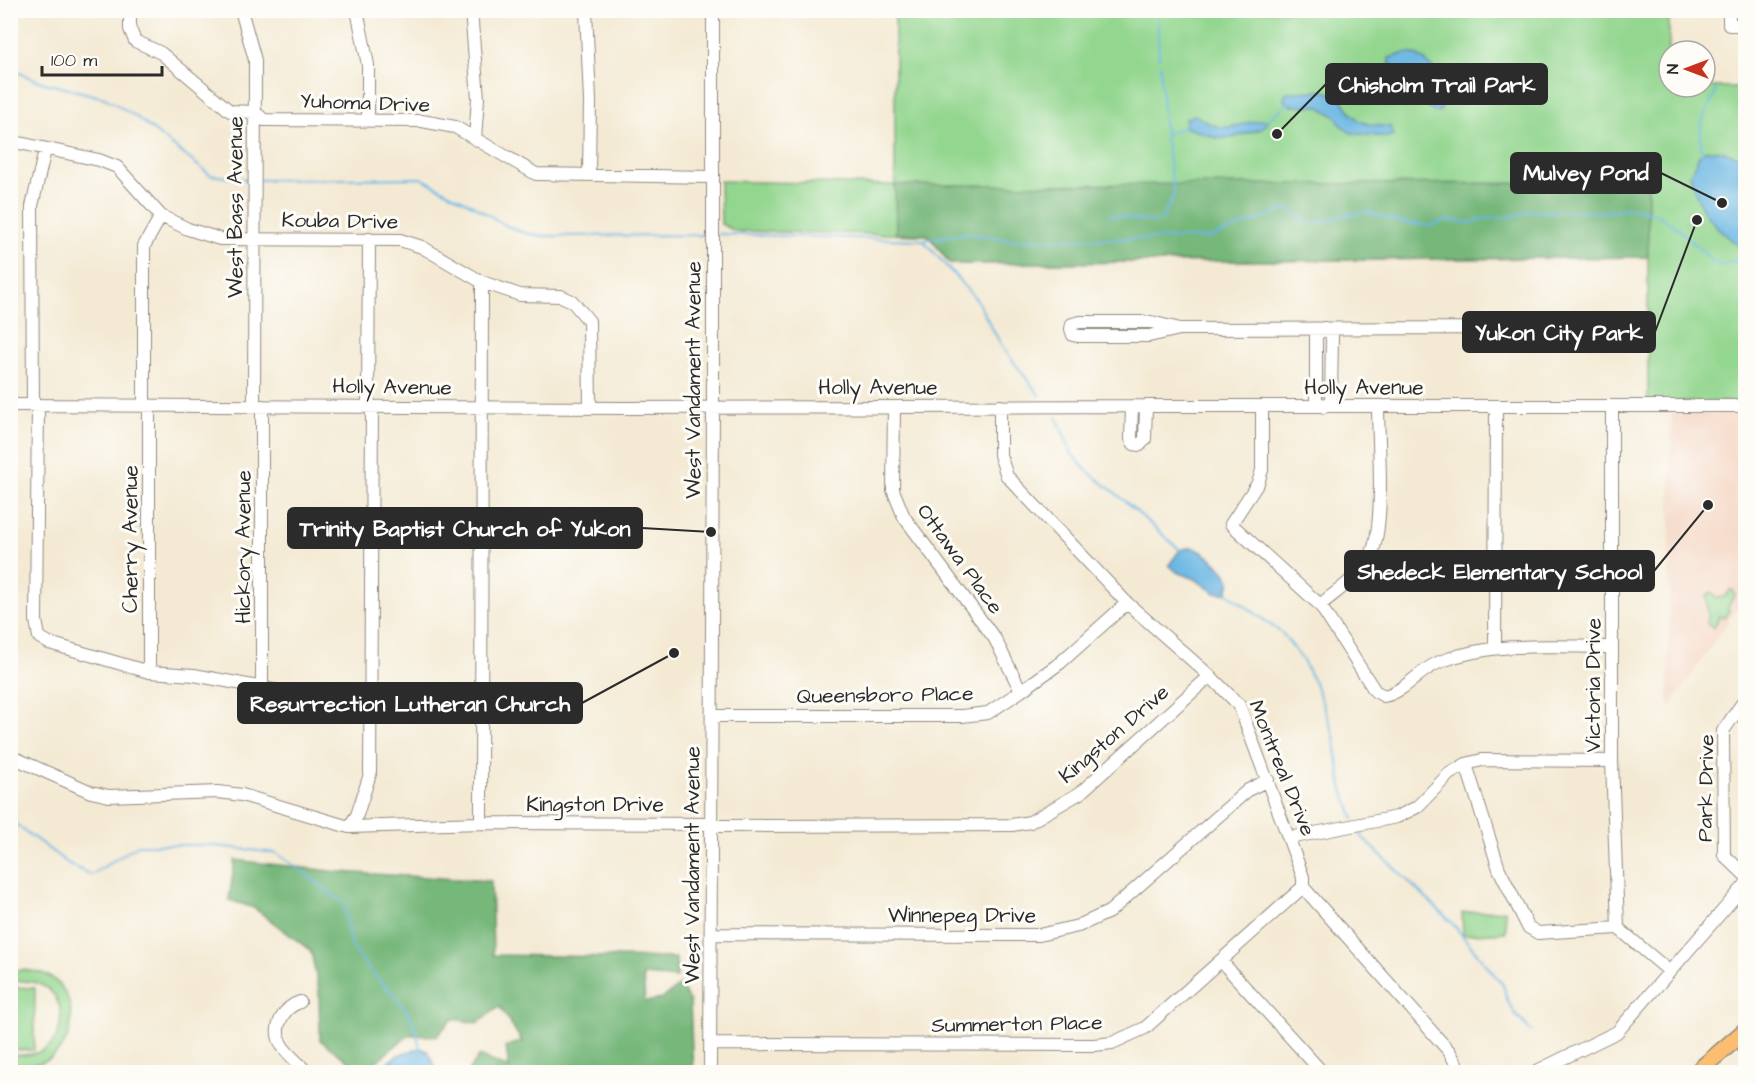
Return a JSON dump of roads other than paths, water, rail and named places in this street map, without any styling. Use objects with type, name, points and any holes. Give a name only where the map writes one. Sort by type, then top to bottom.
[{"type":"highway","points":[[1697,1072],[1746,1030]]},
{"type":"street","name":"Yuhoma Drive","points":[[130,10],[130,29],[135,41],[161,53],[230,111],[255,112],[264,120],[422,121],[455,128],[536,174],[712,177]]},
{"type":"street","name":"West Bass Avenue","points":[[241,10],[255,60],[254,239],[258,406]]},
{"type":"street","points":[[357,10],[368,65],[368,120]]},
{"type":"street","points":[[471,10],[478,98],[475,139]]},
{"type":"street","points":[[585,10],[590,101],[589,175]]},
{"type":"street","name":"West Vandament Avenue","points":[[710,1072],[712,10]]},
{"type":"street","points":[[1729,10],[1729,25],[1746,25]]},
{"type":"street","name":"Kouba Drive","points":[[10,141],[99,160],[117,167],[160,216],[188,229],[220,239],[400,240],[422,246],[482,282],[520,295],[561,296],[572,301],[589,321],[590,408]]},
{"type":"street","points":[[45,150],[32,206],[36,620],[39,637],[49,643],[149,672],[194,675],[370,708]]},
{"type":"street","name":"Cherry Avenue","points":[[149,672],[144,246],[160,216]]},
{"type":"street","points":[[349,826],[357,815],[370,774],[369,239]]},
{"type":"street","points":[[481,823],[482,282]]},
{"type":"street","points":[[1180,329],[1151,322],[1080,322],[1072,324],[1071,329],[1073,335],[1078,336],[1149,336],[1180,329],[1483,328],[1515,322],[1585,320],[1593,329],[1586,336],[1527,336],[1483,328]]},
{"type":"street","points":[[1324,328],[1332,335],[1331,400],[1324,407]]},
{"type":"street","name":"Holly Avenue","points":[[10,405],[480,408],[1746,406]]},
{"type":"street","name":"Hickory Avenue","points":[[258,406],[262,689]]},
{"type":"street","name":"Montreal Drive","points":[[1000,406],[1000,455],[1007,476],[1127,603],[1210,676],[1239,705],[1303,877],[1303,887],[1449,1051],[1461,1072]]},
{"type":"street","points":[[1132,406],[1131,439],[1134,444],[1140,445],[1145,439],[1146,406]]},
{"type":"street","points":[[1262,406],[1262,470],[1258,483],[1231,524],[1320,605],[1375,691],[1384,696],[1395,693],[1429,666],[1445,659],[1495,647],[1612,647]]},
{"type":"street","points":[[1320,605],[1358,573],[1376,545],[1379,525],[1378,406]]},
{"type":"street","name":"Victoria Drive","points":[[1612,406],[1612,760],[1618,928]]},
{"type":"street","name":"Ottawa Place","points":[[894,407],[893,490],[898,505],[904,517],[995,639],[1021,691]]},
{"type":"street","points":[[1495,647],[1496,407]]},
{"type":"street","name":"Queensboro Place","points":[[712,716],[962,716],[988,713],[1060,663],[1127,603]]},
{"type":"street","name":"Kingston Drive","points":[[10,756],[91,792],[109,796],[218,792],[243,795],[349,826],[481,823],[710,824],[719,826],[1012,825],[1030,822],[1080,793],[1210,676]]},
{"type":"street","name":"Park Drive","points":[[1746,698],[1723,731],[1724,855],[1746,876]]},
{"type":"street","points":[[1289,838],[1397,817],[1417,807],[1449,774],[1466,764],[1482,760],[1612,760]]},
{"type":"street","points":[[1466,764],[1499,868],[1527,927],[1538,933],[1618,928],[1669,971]]},
{"type":"street","name":"Winnepeg Drive","points":[[711,934],[1039,935],[1078,926],[1110,912],[1248,790],[1268,780]]},
{"type":"street","points":[[1535,1072],[1617,1032],[1746,884]]},
{"type":"street","name":"Summerton Place","points":[[711,1044],[1094,1045],[1112,1043],[1145,1028],[1303,887]]},
{"type":"street","points":[[1221,961],[1322,1072]]},
{"type":"street","points":[[300,1002],[293,1004],[283,1014],[279,1022],[279,1035],[280,1043],[306,1072]]},
{"type":"water","points":[[1405,53],[1414,54],[1422,59],[1437,74],[1444,93],[1444,102],[1440,111],[1435,112],[1429,109],[1390,64],[1389,58]]},
{"type":"water","points":[[1325,91],[1343,100],[1357,119],[1368,124],[1390,127],[1393,135],[1386,137],[1351,133],[1335,116],[1318,106],[1292,106],[1284,101],[1285,93],[1289,92]]},
{"type":"water","points":[[1195,115],[1222,127],[1268,120],[1261,129],[1232,138],[1217,138],[1184,127],[1186,118]]},
{"type":"water","points":[[1706,150],[1722,151],[1745,158],[1745,252],[1717,227],[1698,201],[1690,174],[1699,156]]},
{"type":"water","points":[[1192,547],[1209,556],[1226,574],[1230,580],[1227,593],[1215,593],[1195,579],[1177,572],[1169,565],[1180,550]]},
{"type":"water","points":[[420,1048],[428,1051],[437,1072],[374,1072],[398,1055]]},
{"type":"waterway","points":[[1157,10],[1159,58]]},
{"type":"waterway","points":[[1109,215],[1142,221],[1161,221],[1174,195],[1165,135],[1160,65]]},
{"type":"waterway","points":[[10,69],[41,82],[105,98],[135,116],[210,175],[250,180]]},
{"type":"waterway","points":[[1702,154],[1703,121],[1713,99]]},
{"type":"waterway","points":[[1268,120],[1288,103]]},
{"type":"waterway","points":[[1165,135],[1184,127]]},
{"type":"waterway","points":[[258,180],[421,178],[507,226],[524,233],[542,236],[709,235]]},
{"type":"waterway","points":[[718,234],[923,240],[967,233],[1011,240],[1209,238],[1287,209],[1304,219],[1318,223],[1367,212],[1399,222],[1430,226],[1447,220],[1470,223],[1481,219],[1510,217],[1530,211],[1603,212],[1630,208],[1654,213],[1674,225],[1717,265],[1733,261],[1746,251]]},
{"type":"waterway","points":[[923,240],[976,299],[1003,348],[1040,396]]},
{"type":"waterway","points":[[1056,416],[1072,454],[1086,470],[1181,551]]},
{"type":"waterway","points":[[1225,591],[1283,634],[1302,659],[1317,688],[1334,736],[1342,787],[1354,819]]},
{"type":"waterway","points":[[10,820],[69,864],[91,875],[138,845],[208,845],[276,853],[345,905],[352,945],[364,963],[411,1019],[417,1033],[420,1050]]},
{"type":"waterway","points":[[1359,830],[1363,838],[1452,923],[1503,985],[1508,1002],[1531,1031]]},
{"type":"place","name":"Chisholm Trail Park","points":[[1277,134]]},
{"type":"place","name":"Mulvey Pond","points":[[1722,203]]},
{"type":"place","name":"Yukon City Park","points":[[1697,220]]},
{"type":"place","name":"Shedeck Elementary School","points":[[1708,505]]},
{"type":"place","name":"Trinity Baptist Church of Yukon","points":[[711,532]]},
{"type":"place","name":"Resurrection Lutheran Church","points":[[674,653]]}]
